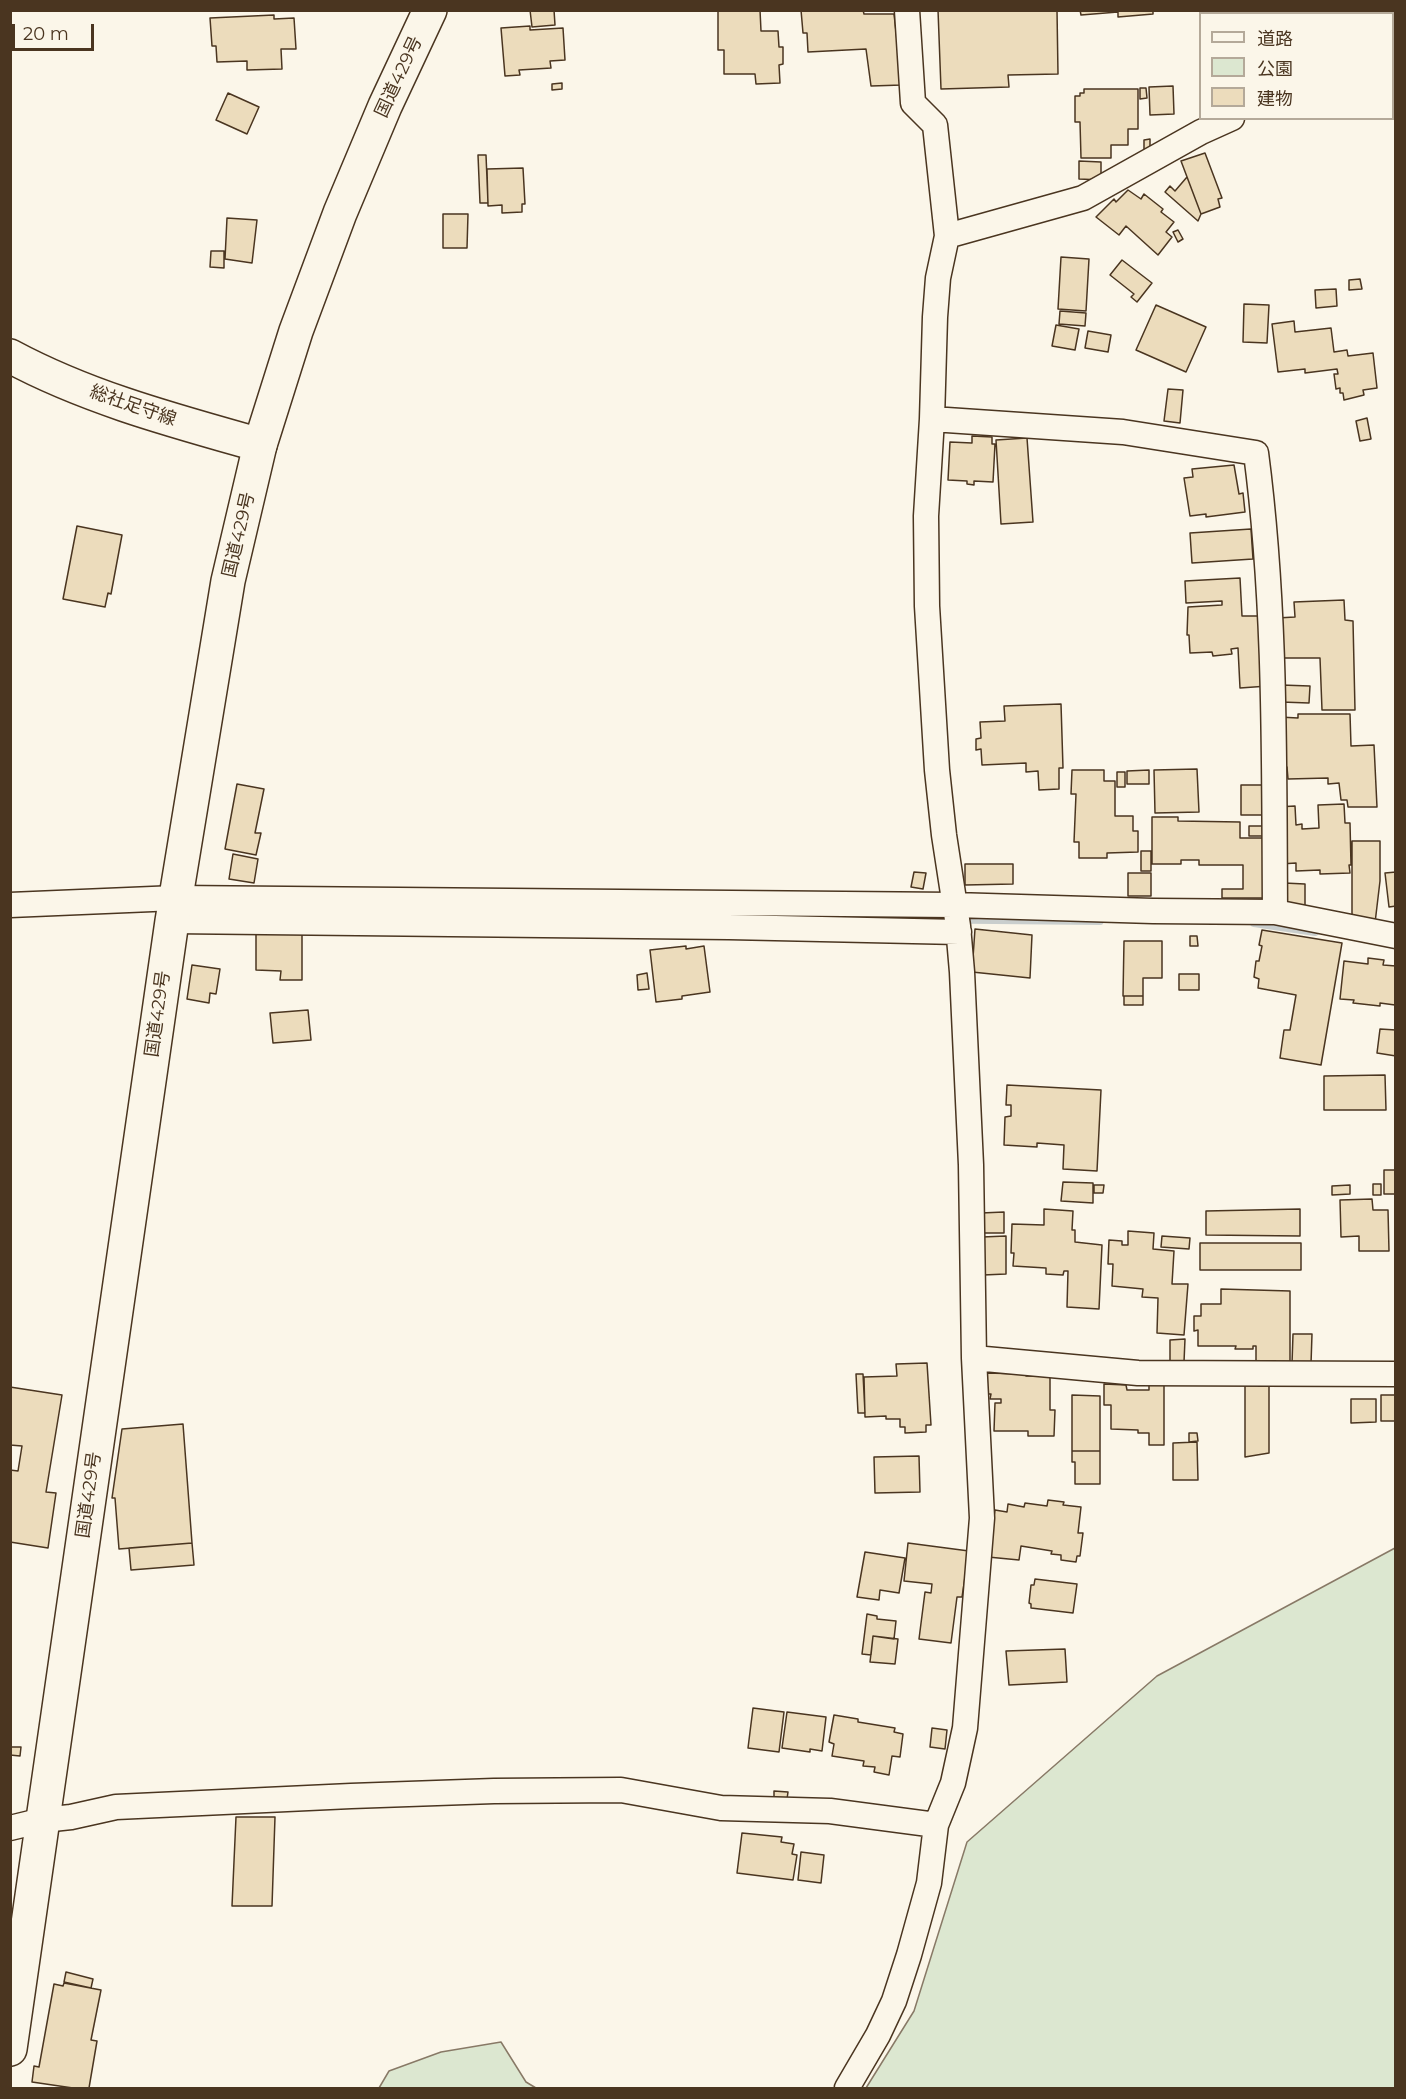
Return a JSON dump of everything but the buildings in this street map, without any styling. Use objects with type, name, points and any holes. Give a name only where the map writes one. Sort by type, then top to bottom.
[{"type":"main road","name":"国道429号","points":[[10,2049],[174,908],[228,580],[260,445],[296,331],[340,213],[385,106],[430,10]]},
{"type":"main road","name":"総社足守線","points":[[10,356],[42,373],[154,414],[260,445]]},
{"type":"street","points":[[847,2088],[878,2035],[894,2001],[929,1883],[936,1825],[953,1783],[965,1728],[982,1518],[974,1358],[971,1165],[957,919],[937,770],[927,606],[926,516],[935,317],[938,278],[947,236],[935,125],[913,103],[907,10]]},
{"type":"street","points":[[947,236],[1083,198],[1228,120]]},
{"type":"street","points":[[932,419],[1123,432],[1256,453],[1263,507],[1273,702],[1275,912]]},
{"type":"street","points":[[10,905],[174,908],[729,927],[1153,911],[1275,912],[1395,936]]},
{"type":"street","points":[[974,1358],[1138,1373],[1395,1374]]},
{"type":"street","points":[[10,1828],[116,1807],[482,1791],[621,1790],[722,1808],[830,1810],[936,1825]]},
{"type":"green space","points":[[1395,1548],[1395,2088],[866,2088],[914,2011],[967,1842],[1157,1676]]},
{"type":"green space","points":[[501,2042],[526,2082],[536,2088],[379,2088],[389,2071],[441,2052]]},
{"type":"waterway","points":[[888,919],[1100,921]]},
{"type":"waterway","points":[[1254,923],[1315,932]]}]
